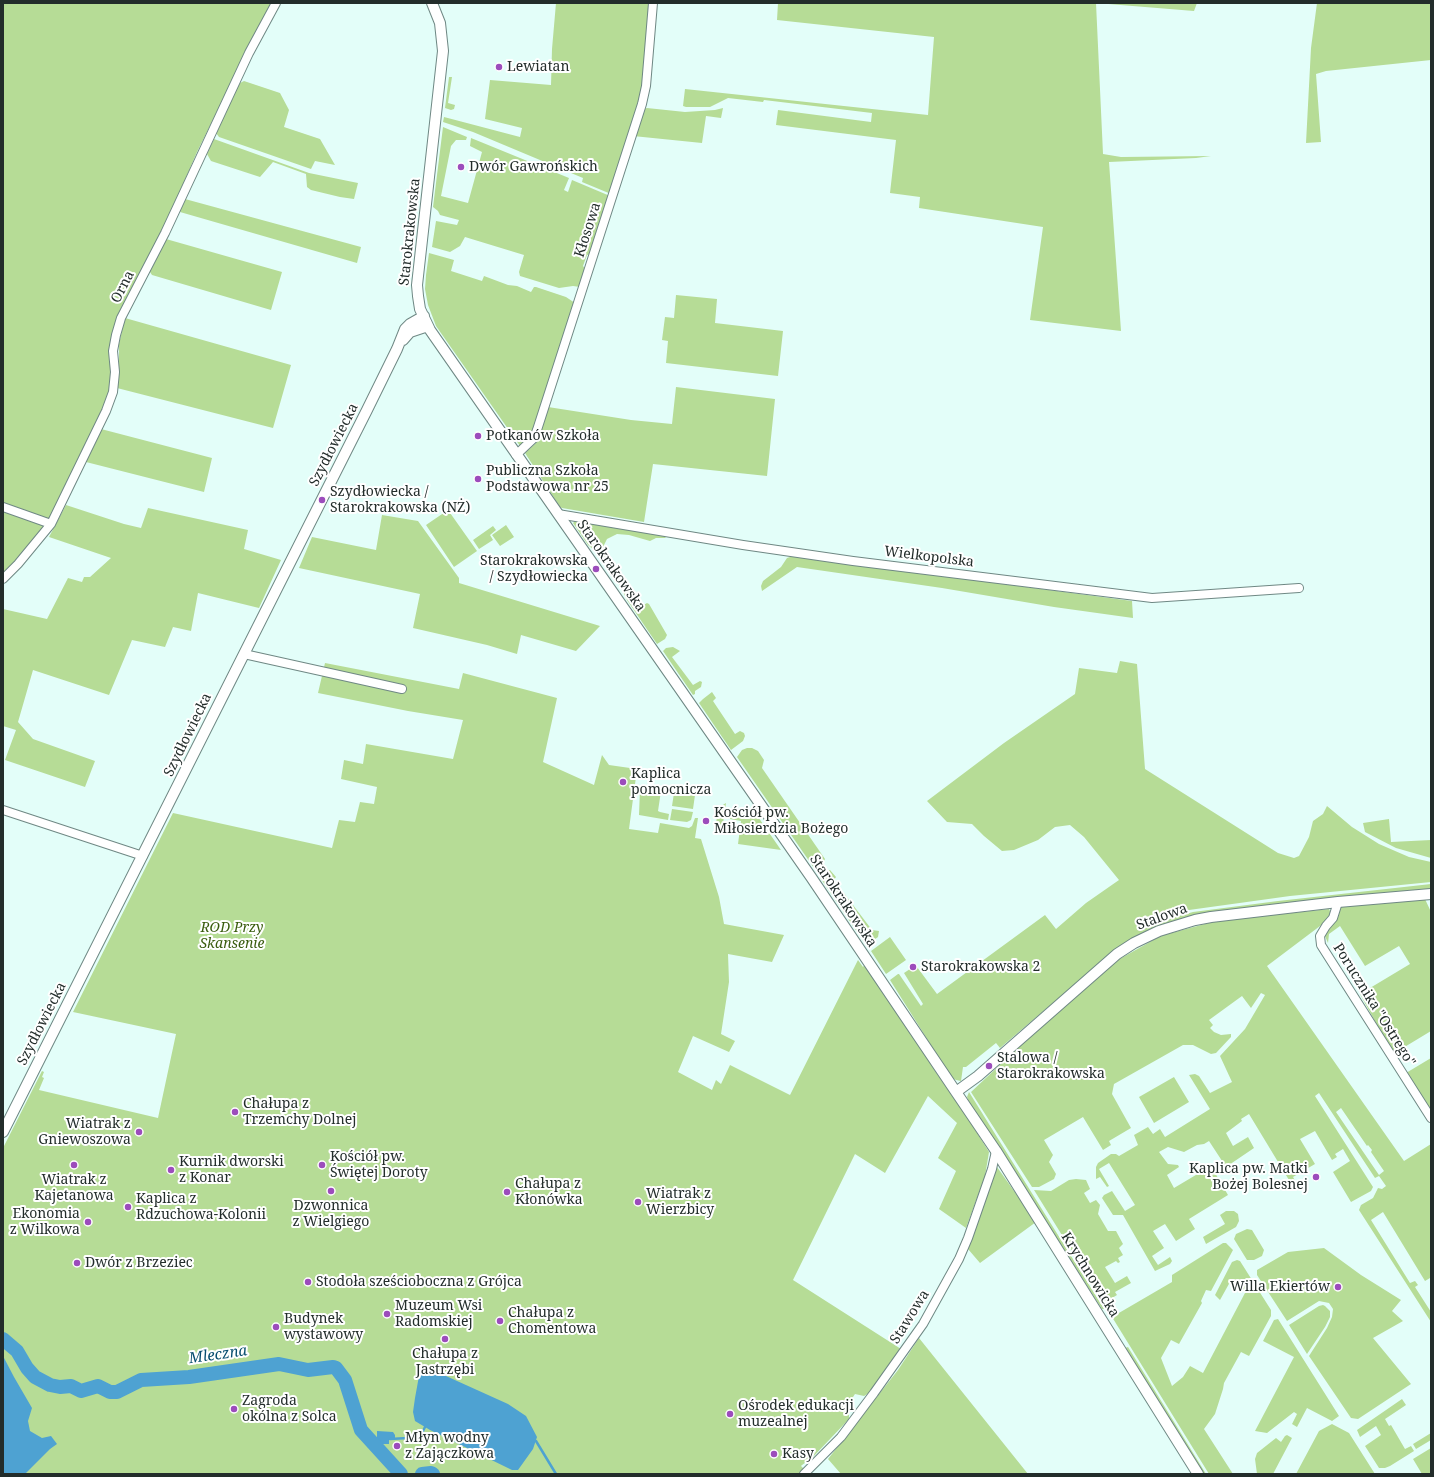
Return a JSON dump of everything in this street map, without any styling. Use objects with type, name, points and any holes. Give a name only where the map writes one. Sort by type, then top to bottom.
[{"type":"street","name":"Orna","points":[[3,579],[18,564],[51,524],[106,411],[113,392],[113,351],[121,318],[165,233],[249,53],[276,3]]},
{"type":"street","name":"Starokrakowska","points":[[432,3],[440,23],[443,51],[418,274],[418,296],[420,309],[428,326],[516,455],[811,877],[956,1092]]},
{"type":"street","name":"Kłosowa","points":[[516,455],[534,438],[537,430],[642,104],[646,86],[653,3]]},
{"type":"street","name":"Szydłowiecka","points":[[3,1132],[143,856],[397,349],[407,326],[424,316]]},
{"type":"street","name":"Szydłowiecka","points":[[397,349],[410,332],[428,326]]},
{"type":"street","points":[[3,507],[51,524]]},
{"type":"street","name":"Wielkopolska","points":[[558,514],[743,545],[853,561],[1152,598],[1299,588]]},
{"type":"street","points":[[244,654],[402,688]]},
{"type":"street","points":[[3,810],[143,856]]},
{"type":"street","name":"Stalowa","points":[[956,1092],[978,1076],[1100,968],[1134,943],[1159,931],[1195,920],[1338,902],[1431,894]]},
{"type":"street","name":"Porucznika \"Ostrego\"","points":[[1338,902],[1333,918],[1320,936],[1321,945],[1431,1118]]},
{"type":"street","name":"Krychnowicka","points":[[956,1092],[996,1151],[1198,1474]]},
{"type":"street","name":"Stawowa","points":[[804,1474],[841,1437],[923,1324],[959,1259],[968,1238],[988,1181],[996,1151]]},
{"type":"green space","points":[[3,3],[273,3],[197,152],[164,228],[119,317],[111,364],[110,395],[54,512],[17,561],[3,575]]},
{"type":"green space","points":[[556,3],[649,4],[643,85],[640,100],[611,194],[582,182],[583,178],[473,132],[443,122],[444,117],[520,137],[522,128],[485,119],[490,80],[551,85]]},
{"type":"green space","points":[[778,3],[1096,3],[1103,154],[1121,157],[1211,156],[1109,162],[1121,331],[1030,320],[1043,227],[919,208],[920,197],[890,193],[896,140],[776,125],[778,110],[871,122],[872,113],[764,100],[763,102],[728,98],[710,107],[683,106],[685,89],[928,115],[934,37],[777,20]]},
{"type":"green space","points":[[1096,3],[1197,3],[1194,11]]},
{"type":"green space","points":[[1317,3],[1431,3],[1431,60],[1326,71],[1316,74],[1321,142],[1306,143],[1311,48]]},
{"type":"green space","points":[[449,77],[452,77],[448,103],[455,105],[454,109],[451,110],[445,108]]},
{"type":"green space","points":[[244,81],[280,93],[289,110],[284,127],[320,139],[335,165],[315,161],[311,169],[219,137],[216,133],[227,105],[240,83]]},
{"type":"green space","points":[[647,108],[685,112],[723,108],[721,118],[706,116],[702,143],[633,136],[644,109]]},
{"type":"green space","points":[[443,127],[467,137],[466,140],[456,140],[451,146],[441,196],[468,203],[482,152],[470,146],[471,138],[569,178],[564,190],[568,192],[572,180],[610,196],[591,254],[587,255],[583,266],[586,270],[580,287],[573,286],[559,288],[520,276],[519,272],[524,255],[465,237],[460,246],[450,252],[432,247],[436,221],[457,225],[459,220],[440,215],[433,207]]},
{"type":"green space","points":[[214,139],[309,173],[358,183],[354,199],[311,190],[307,187],[306,174],[273,162],[260,177],[211,161],[207,154]]},
{"type":"green space","points":[[185,199],[361,247],[357,263],[180,212]]},
{"type":"green space","points":[[166,239],[282,272],[271,310],[152,275],[150,268]]},
{"type":"green space","points":[[429,253],[454,260],[451,271],[482,281],[484,276],[531,292],[534,287],[536,287],[566,297],[575,303],[531,436],[520,446],[436,326],[428,305],[425,289]]},
{"type":"green space","points":[[676,295],[717,299],[715,323],[783,331],[778,376],[666,363],[668,341],[662,340],[665,317],[674,318]]},
{"type":"green space","points":[[125,318],[291,365],[273,428],[117,388],[119,344]]},
{"type":"green space","points":[[676,387],[775,399],[767,476],[653,464],[644,522],[560,507],[525,453],[536,443],[548,407],[631,420],[672,424]]},
{"type":"green space","points":[[101,429],[212,458],[204,492],[86,462]]},
{"type":"green space","points":[[66,505],[141,528],[148,508],[248,530],[244,549],[281,560],[259,608],[198,593],[191,631],[173,627],[165,647],[132,640],[109,695],[33,670],[18,722],[33,739],[95,761],[85,787],[5,760],[16,730],[3,726],[3,609],[47,619],[68,578],[82,582],[84,577],[90,577],[111,558],[49,537]]},
{"type":"green space","points":[[448,510],[477,551],[454,567],[426,525]]},
{"type":"green space","points":[[382,515],[418,521],[459,578],[459,583],[600,626],[576,651],[521,635],[517,654],[487,645],[413,628],[420,594],[299,568],[312,537],[376,550]]},
{"type":"green space","points":[[575,521],[667,536],[665,538],[656,538],[650,541],[629,535],[617,534],[607,539],[603,547],[642,606],[647,603],[649,604],[667,635],[665,639],[657,644],[627,600],[616,578],[618,576],[602,554],[600,555],[588,545],[573,523]]},
{"type":"green space","points":[[506,525],[514,537],[500,546],[492,535]]},
{"type":"green space","points":[[493,526],[496,530],[490,535],[493,540],[479,549],[473,540]]},
{"type":"green space","points":[[793,556],[1132,601],[1133,618],[797,567],[762,591],[761,586],[763,581],[781,567],[787,558]]},
{"type":"green space","points":[[673,647],[680,651],[672,657],[693,685],[700,681],[702,682],[701,687],[695,691],[695,694],[693,695],[663,651],[666,648]]},
{"type":"green space","points":[[1120,661],[1137,664],[1145,769],[1278,853],[1294,858],[1299,856],[1309,837],[1313,821],[1323,814],[1327,806],[1352,827],[1379,844],[1409,857],[1431,862],[1431,882],[1290,896],[1189,910],[1151,920],[1153,926],[1175,917],[1193,912],[1431,884],[1431,890],[1193,916],[1165,925],[1115,951],[1000,1048],[996,1043],[966,1067],[963,1067],[961,1081],[956,1080],[951,1077],[890,980],[899,974],[921,1006],[923,1004],[904,973],[910,969],[912,971],[917,967],[937,994],[1045,915],[1056,929],[1086,903],[1119,880],[1084,837],[1070,825],[1055,827],[1038,840],[1014,850],[1002,851],[972,824],[947,822],[927,801],[1004,743],[1075,694],[1079,668],[1117,673]]},
{"type":"green space","name":"ROD Przy Skansenie","points":[[325,663],[459,689],[463,673],[557,698],[543,762],[594,785],[602,755],[609,765],[637,769],[629,829],[658,833],[660,823],[689,828],[692,826],[695,818],[698,818],[695,838],[701,839],[719,897],[724,924],[784,935],[772,962],[728,954],[729,982],[721,1034],[735,1041],[729,1052],[693,1036],[678,1072],[712,1090],[716,1080],[721,1084],[730,1065],[790,1095],[858,960],[863,967],[865,964],[933,1063],[931,1065],[989,1152],[985,1176],[966,1228],[939,1209],[956,1171],[938,1158],[957,1123],[928,1096],[885,1173],[855,1154],[793,1280],[901,1349],[869,1393],[864,1396],[855,1394],[849,1403],[849,1419],[812,1458],[801,1466],[804,1469],[801,1474],[3,1474],[3,1148],[42,1071],[44,1072],[42,1077],[44,1078],[39,1090],[158,1118],[176,1034],[73,1012],[173,813],[332,848],[339,820],[355,822],[360,802],[374,804],[377,787],[341,779],[344,760],[363,764],[366,744],[453,759],[463,720],[408,711],[318,693]]},
{"type":"green space","points":[[712,692],[716,698],[713,701],[735,734],[740,731],[744,733],[745,736],[743,741],[731,750],[699,703]]},
{"type":"green space","points":[[752,748],[758,751],[764,760],[762,768],[825,859],[823,863],[814,868],[737,757],[742,750]]},
{"type":"green space","points":[[640,789],[661,791],[658,811],[669,814],[668,820],[639,815]]},
{"type":"green space","points":[[674,793],[695,795],[693,809],[672,806]]},
{"type":"green space","points":[[726,803],[723,823],[719,826],[716,825],[718,808]]},
{"type":"green space","points":[[732,808],[754,811],[781,850],[738,844],[741,821],[730,819]]},
{"type":"green space","points":[[672,809],[693,812],[691,820],[687,822],[670,820]]},
{"type":"green space","points":[[1389,819],[1391,842],[1431,840],[1431,858],[1396,848],[1365,832],[1363,823]]},
{"type":"green space","points":[[830,870],[836,877],[834,880],[872,930],[879,931],[878,937],[867,945],[819,876]]},
{"type":"green space","points":[[1425,899],[1431,912],[1431,1031],[1393,1054],[1360,994],[1410,964],[1399,946],[1365,966],[1340,926],[1329,934],[1328,943],[1324,934],[1339,907]]},
{"type":"green space","points":[[1329,909],[1331,913],[1324,923],[1267,966],[1404,1161],[1431,1144],[1431,1280],[1430,1278],[1425,1281],[1383,1212],[1371,1220],[1410,1283],[1415,1281],[1418,1285],[1415,1287],[1431,1312],[1431,1322],[1359,1210],[1361,1205],[1373,1198],[1378,1188],[1382,1189],[1386,1186],[1379,1176],[1375,1178],[1319,1093],[1315,1096],[1373,1187],[1371,1191],[1351,1202],[1333,1172],[1350,1161],[1343,1149],[1335,1154],[1337,1157],[1332,1160],[1315,1131],[1300,1139],[1315,1164],[1293,1177],[1296,1182],[1292,1185],[1249,1114],[1241,1119],[1242,1121],[1226,1133],[1233,1146],[1248,1137],[1254,1148],[1226,1167],[1209,1141],[1184,1152],[1168,1147],[1159,1152],[1168,1164],[1178,1165],[1179,1167],[1167,1175],[1174,1188],[1211,1166],[1228,1195],[1189,1219],[1195,1229],[1176,1241],[1165,1224],[1153,1231],[1164,1248],[1152,1256],[1158,1265],[1170,1257],[1172,1261],[1170,1264],[1155,1271],[1123,1215],[1113,1215],[1102,1198],[1104,1195],[1112,1191],[1125,1211],[1135,1205],[1109,1163],[1099,1169],[1109,1186],[1107,1187],[1100,1177],[1096,1179],[1096,1167],[1098,1163],[1111,1154],[1116,1154],[1119,1156],[1138,1145],[1134,1135],[1148,1127],[1153,1134],[1160,1129],[1165,1137],[1210,1109],[1189,1075],[1195,1074],[1199,1076],[1210,1093],[1232,1082],[1220,1056],[1245,1029],[1265,995],[1261,993],[1251,1008],[1242,996],[1209,1020],[1213,1025],[1210,1028],[1214,1032],[1221,1035],[1231,1034],[1231,1037],[1216,1053],[1211,1054],[1193,1045],[1183,1045],[1114,1084],[1112,1094],[1131,1128],[1109,1141],[1111,1145],[1103,1150],[1083,1117],[1044,1140],[1053,1155],[1049,1162],[1056,1174],[1054,1179],[1039,1187],[1032,1187],[971,1092],[1004,1061],[1004,1059],[1099,974],[1116,961],[1164,935],[1216,921]],"holes":[[[1341,1108],[1367,1146],[1368,1145],[1372,1150],[1371,1152],[1384,1171],[1379,1175],[1336,1112]]]},
{"type":"green space","points":[[890,937],[906,960],[886,974],[871,951]]},
{"type":"green space","points":[[1431,1058],[1431,1111],[1406,1073]]},
{"type":"green space","points":[[1174,1077],[1189,1102],[1154,1123],[1139,1097]]},
{"type":"green space","points":[[969,1092],[1104,1309],[1102,1309],[969,1102],[967,1097]]},
{"type":"green space","points":[[997,1167],[1036,1222],[980,1263],[968,1249]]},
{"type":"green space","points":[[1069,1180],[1086,1180],[1090,1189],[1084,1193],[1090,1203],[1096,1200],[1100,1205],[1098,1214],[1108,1231],[1116,1231],[1123,1244],[1119,1248],[1123,1255],[1118,1258],[1120,1262],[1118,1263],[1116,1261],[1105,1267],[1115,1283],[1127,1276],[1131,1283],[1115,1292],[1117,1295],[1104,1303],[1034,1190],[1051,1191]]},
{"type":"green space","points":[[1226,1211],[1234,1211],[1238,1214],[1239,1221],[1236,1227],[1206,1244],[1203,1237],[1225,1224],[1220,1215]]},
{"type":"green space","points":[[1247,1229],[1252,1230],[1264,1250],[1262,1256],[1254,1260],[1247,1260],[1234,1239],[1236,1234]]},
{"type":"green space","points":[[1223,1243],[1226,1243],[1233,1250],[1211,1291],[1206,1290],[1201,1301],[1202,1303],[1179,1344],[1171,1340],[1161,1358],[1172,1386],[1183,1377],[1190,1366],[1203,1373],[1246,1291],[1230,1282],[1220,1300],[1215,1295],[1232,1262],[1237,1260],[1240,1261],[1271,1310],[1271,1316],[1249,1356],[1241,1352],[1224,1383],[1215,1414],[1204,1429],[1233,1474],[1209,1474],[1112,1317],[1172,1282],[1172,1275]]},
{"type":"green space","points":[[1324,1248],[1361,1275],[1401,1300],[1392,1311],[1403,1321],[1373,1338],[1411,1384],[1358,1419],[1351,1418],[1309,1356],[1327,1328],[1332,1317],[1333,1309],[1329,1303],[1319,1301],[1287,1321],[1257,1275],[1257,1270],[1288,1252]]},
{"type":"green space","points":[[1323,1305],[1330,1311],[1330,1317],[1307,1354],[1289,1325]]},
{"type":"green space","points":[[1278,1319],[1339,1416],[1332,1421],[1307,1408],[1297,1427],[1292,1424],[1297,1414],[1294,1412],[1267,1433],[1255,1431],[1294,1357],[1263,1341],[1274,1320]]},
{"type":"green space","points":[[919,1338],[1028,1474],[841,1474],[828,1459],[898,1370]]},
{"type":"green space","points":[[1128,1347],[1206,1474],[1203,1474],[1125,1348]]},
{"type":"green space","points":[[1402,1399],[1406,1405],[1385,1419],[1389,1426],[1391,1425],[1405,1449],[1411,1446],[1414,1451],[1390,1466],[1379,1468],[1365,1446],[1381,1435],[1376,1426],[1360,1437],[1357,1430]]},
{"type":"green space","points":[[1332,1424],[1349,1433],[1375,1474],[1296,1474],[1319,1431]]},
{"type":"green space","points":[[1431,1433],[1431,1440],[1416,1449],[1413,1444]]},
{"type":"green space","points":[[1287,1435],[1292,1438],[1273,1474],[1257,1474],[1255,1459],[1257,1453],[1276,1438],[1281,1442]]},
{"type":"green space","points":[[1431,1448],[1431,1474],[1422,1474],[1413,1459]]},
{"type":"water","points":[[3,1356],[32,1408],[28,1421],[30,1431],[42,1438],[51,1436],[57,1444],[25,1474],[3,1474]]},
{"type":"water","points":[[424,1372],[434,1372],[446,1376],[508,1404],[526,1416],[537,1437],[533,1449],[518,1470],[512,1470],[430,1430],[415,1421],[413,1412],[419,1376]]},
{"type":"water","points":[[377,1431],[393,1432],[395,1438],[393,1440],[389,1440],[389,1444],[377,1444]]},
{"type":"waterway","name":"Mleczna","points":[[3,1339],[17,1351],[27,1368],[35,1377],[50,1385],[60,1387],[71,1386],[81,1391],[98,1386],[110,1392],[117,1392],[141,1380],[189,1377],[279,1364],[308,1370],[333,1367],[336,1368],[345,1380],[361,1430],[401,1474]]},
{"type":"waterway","points":[[416,1438],[420,1437],[426,1425]]},
{"type":"waterway","points":[[390,1439],[408,1438]]},
{"type":"waterway","name":"Mleczna","points":[[369,1440],[379,1440]]},
{"type":"waterway","points":[[533,1441],[536,1441],[556,1474]]},
{"type":"waterway","name":"Mleczna","points":[[422,1474],[433,1474]]},
{"type":"place","name":"Lewiatan","points":[[499,67]]},
{"type":"place","name":"Dwór Gawrońskich","points":[[461,167]]},
{"type":"place","name":"Potkanów Szkoła","points":[[478,436]]},
{"type":"place","name":"Publiczna Szkoła Podstawowa nr 25","points":[[478,479]]},
{"type":"place","name":"Szydłowiecka / Starokrakowska (NŻ)","points":[[322,500]]},
{"type":"place","name":"Starokrakowska / Szydłowiecka","points":[[596,569]]},
{"type":"place","name":"Kaplica pomocnicza","points":[[623,782]]},
{"type":"place","name":"Kościół pw. Miłosierdzia Bożego","points":[[706,821]]},
{"type":"place","name":"Starokrakowska 2","points":[[913,967]]},
{"type":"place","name":"Stalowa / Starokrakowska","points":[[989,1066]]},
{"type":"place","name":"Chałupa z Trzemchy Dolnej","points":[[235,1112]]},
{"type":"place","name":"Wiatrak z Gniewoszowa","points":[[139,1132]]},
{"type":"place","name":"Wiatrak z Kajetanowa","points":[[74,1165]]},
{"type":"place","name":"Kościół pw. Świętej Doroty","points":[[322,1165]]},
{"type":"place","name":"Kurnik dworski z Konar","points":[[171,1170]]},
{"type":"place","name":"Kaplica pw. Matki Bożej Bolesnej","points":[[1316,1177]]},
{"type":"place","name":"Dzwonnica z Wielgiego","points":[[331,1191]]},
{"type":"place","name":"Chałupa z Kłonówka","points":[[507,1192]]},
{"type":"place","name":"Wiatrak z Wierzbicy","points":[[638,1202]]},
{"type":"place","name":"Kaplica z Rdzuchowa-Kolonii","points":[[128,1207]]},
{"type":"place","name":"Ekonomia z Wilkowa","points":[[88,1222]]},
{"type":"place","name":"Dwór z Brzeziec","points":[[77,1263]]},
{"type":"place","name":"Stodoła sześcioboczna z Grójca","points":[[308,1282]]},
{"type":"place","name":"Willa Ekiertów","points":[[1338,1287]]},
{"type":"place","name":"Muzeum Wsi Radomskiej","points":[[387,1314]]},
{"type":"place","name":"Chałupa z Chomentowa","points":[[500,1321]]},
{"type":"place","name":"Budynek wystawowy","points":[[276,1327]]},
{"type":"place","name":"Chałupa z Jastrzębi","points":[[445,1339]]},
{"type":"place","name":"Zagroda okólna z Solca","points":[[234,1409]]},
{"type":"place","name":"Ośrodek edukacji muzealnej","points":[[730,1414]]},
{"type":"place","name":"Młyn wodny z Zajączkowa","points":[[397,1446]]},
{"type":"place","name":"Kasy","points":[[774,1454]]}]
